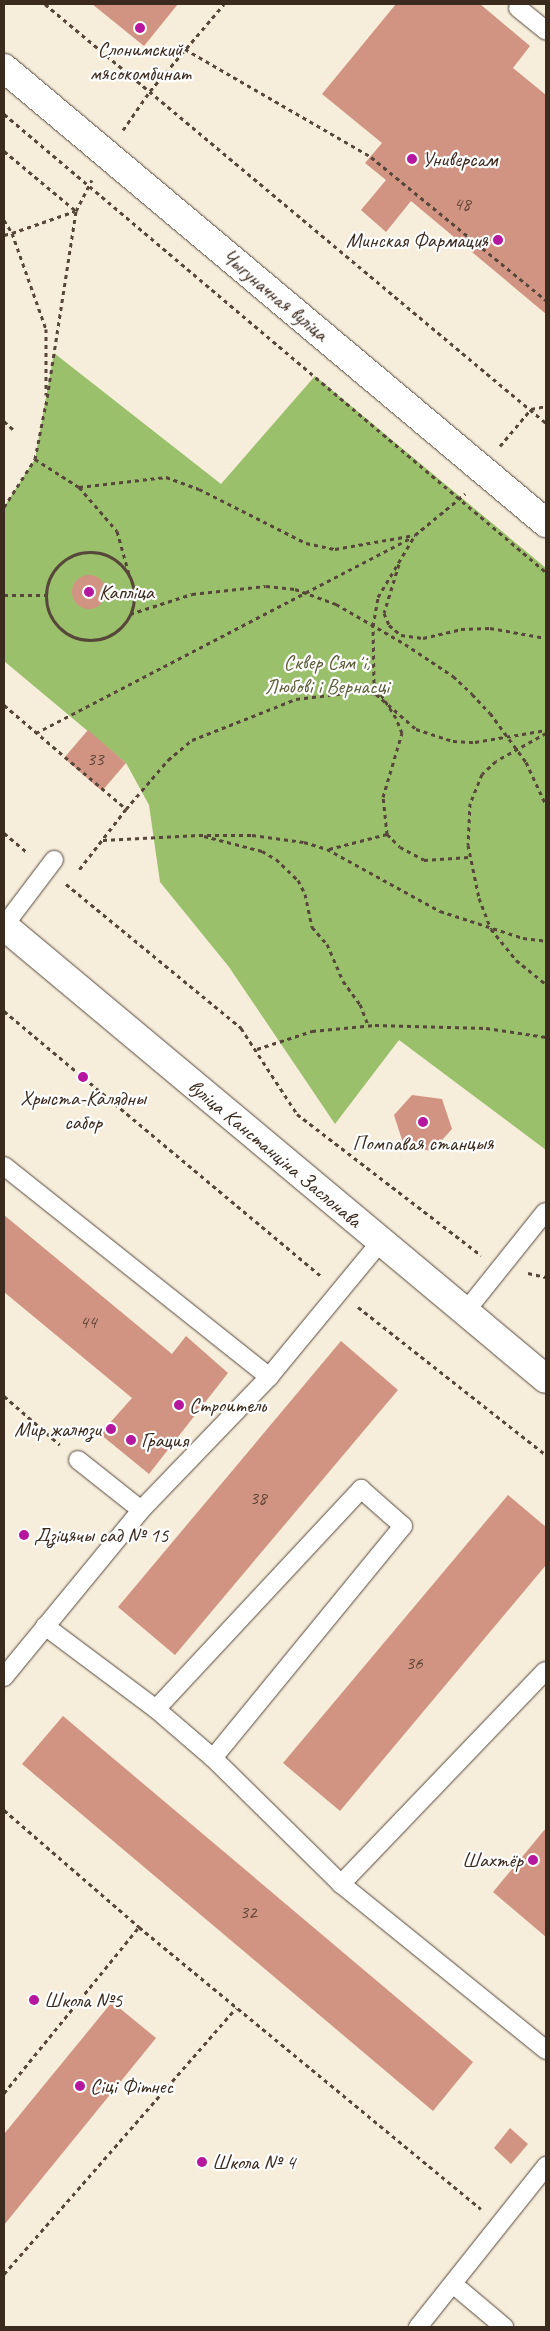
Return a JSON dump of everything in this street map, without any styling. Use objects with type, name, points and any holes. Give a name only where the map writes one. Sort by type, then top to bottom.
[{"type":"main road","name":"Чыгуначная вуліца","points":[[4,68],[546,522]]},
{"type":"main road","name":"вуліца Канстанціна Заслонава","points":[[4,926],[546,1379]]},
{"type":"lane","points":[[518,8],[546,31]]},
{"type":"lane","points":[[4,926],[54,860]]},
{"type":"lane","points":[[4,1166],[269,1377]]},
{"type":"lane","points":[[465,1312],[498,1268],[545,1212]]},
{"type":"lane","points":[[4,1677],[141,1510],[269,1377],[341,1293],[381,1241]]},
{"type":"lane","points":[[78,1460],[141,1510]]},
{"type":"lane","points":[[156,1710],[361,1489],[403,1526],[213,1758]]},
{"type":"lane","points":[[45,1626],[156,1710],[213,1758],[341,1884],[546,2050]]},
{"type":"lane","points":[[341,1884],[545,1670]]},
{"type":"lane","points":[[418,2327],[454,2284],[498,2223],[546,2166]]},
{"type":"lane","points":[[454,2284],[504,2327]]},
{"type":"path","points":[[45,4],[546,423]]},
{"type":"path","points":[[150,91],[224,4]]},
{"type":"path","points":[[185,49],[371,156],[546,300]]},
{"type":"path","points":[[4,114],[546,572]]},
{"type":"path","points":[[4,151],[76,211]]},
{"type":"path","points":[[4,235],[76,211]]},
{"type":"path","points":[[4,508],[35,459],[46,404],[76,211]]},
{"type":"path","points":[[4,220],[12,233],[46,329],[46,404]]},
{"type":"path","points":[[36,733],[415,535],[461,500],[481,468],[531,409],[546,406]]},
{"type":"path","points":[[4,421],[16,432]]},
{"type":"path","points":[[35,459],[79,488],[117,531],[132,584],[134,599],[130,614],[111,635],[83,639],[70,635],[58,626],[50,615],[46,595],[52,573],[61,562],[88,551],[116,560],[132,584]]},
{"type":"path","points":[[79,488],[166,476],[199,489],[306,543],[335,549],[415,535]]},
{"type":"path","points":[[415,535],[378,597],[373,626],[372,668],[381,696],[396,718],[402,733],[384,797],[388,834],[400,847],[424,860],[469,857]]},
{"type":"path","points":[[404,554],[388,590],[384,614],[388,625],[400,635],[422,638],[461,629],[490,628],[546,638]]},
{"type":"path","points":[[130,614],[217,590],[266,586],[307,592],[373,626],[453,676],[490,713],[517,749],[534,775],[546,805]]},
{"type":"path","points":[[4,596],[46,595]]},
{"type":"path","points":[[546,732],[474,742],[430,736],[416,729],[381,696],[355,692],[296,699],[204,734],[168,760],[66,884],[241,1028],[257,1049],[297,1114],[498,1268],[546,1277]]},
{"type":"path","points":[[4,705],[126,809]]},
{"type":"path","points":[[546,732],[488,766],[476,786],[470,803],[469,857],[483,911],[491,929],[516,960],[546,984]]},
{"type":"path","points":[[327,849],[356,845],[388,834]]},
{"type":"path","points":[[104,840],[199,835],[278,837],[327,849],[440,911],[491,929],[546,941]]},
{"type":"path","points":[[199,835],[262,851],[276,859],[298,880],[305,894],[312,927],[327,944],[343,980],[360,1004],[368,1026]]},
{"type":"path","points":[[4,1011],[341,1293],[546,1455]]},
{"type":"path","points":[[257,1049],[312,1031],[368,1026],[486,1028],[546,1037]]},
{"type":"path","points":[[4,1396],[78,1460]]},
{"type":"path","points":[[4,1810],[139,1927],[498,2223]]},
{"type":"path","points":[[4,2093],[139,1927]]},
{"type":"path","points":[[4,2274],[236,2008]]},
{"type":"green space","name":"Сквер Сямʼі, Любові і Вернасці","points":[[54,353],[221,484],[315,376],[546,568],[546,1150],[399,1040],[335,1124],[229,967],[160,882],[149,805],[126,763],[4,661],[4,507],[35,459]]},
{"type":"building","name":"Слонимский мясокомбинат","points":[[92,4],[178,4],[144,46]]},
{"type":"building","points":[[396,4],[480,4],[530,46],[513,68],[546,95],[546,314],[411,201],[386,232],[361,210],[386,180],[365,163],[382,143],[322,94]]},
{"type":"building","name":"Капліца","points":[[89,575],[96,576],[101,580],[105,585],[105,599],[101,604],[96,608],[89,609],[82,608],[77,604],[73,599],[72,592],[73,585],[77,580],[82,576]]},
{"type":"building","points":[[88,730],[126,763],[102,791],[64,758]]},
{"type":"building","name":"Помпавая станцыя","points":[[412,1095],[442,1099],[452,1129],[432,1151],[404,1146],[394,1115]]},
{"type":"building","points":[[4,1215],[172,1354],[186,1336],[228,1373],[149,1474],[100,1434],[132,1398],[4,1292]]},
{"type":"building","points":[[341,1341],[398,1390],[175,1655],[118,1607]]},
{"type":"building","points":[[508,1495],[546,1527],[546,1565],[340,1811],[283,1763]]},
{"type":"building","points":[[63,1716],[473,2062],[433,2111],[22,1764]]},
{"type":"building","name":"Шахтёр","points":[[546,1828],[546,1937],[493,1892]]},
{"type":"building","name":"Сіці Фітнес","points":[[112,2002],[156,2038],[4,2225],[4,2134]]},
{"type":"building","points":[[510,2128],[528,2144],[511,2164],[494,2148]]},
{"type":"place","name":"Слонимский мясокомбинат","points":[[140,28]]},
{"type":"place","name":"Универсам","points":[[412,159]]},
{"type":"place","name":"Минская Фармация","points":[[498,240]]},
{"type":"place","name":"Капліца","points":[[89,592]]},
{"type":"place","name":"Хрыста-Калядны сабор","points":[[83,1077]]},
{"type":"place","name":"Помпавая станцыя","points":[[423,1122]]},
{"type":"place","name":"Строитель","points":[[179,1405]]},
{"type":"place","name":"Мир жалюзи","points":[[111,1429]]},
{"type":"place","name":"Грация","points":[[131,1440]]},
{"type":"place","name":"Дзіцячы сад № 15","points":[[24,1535]]},
{"type":"place","name":"Шахтёр","points":[[533,1860]]},
{"type":"place","name":"Школа №5","points":[[34,2000]]},
{"type":"place","name":"Сіці Фітнес","points":[[80,2086]]},
{"type":"place","name":"Школа № 4","points":[[202,2162]]}]
